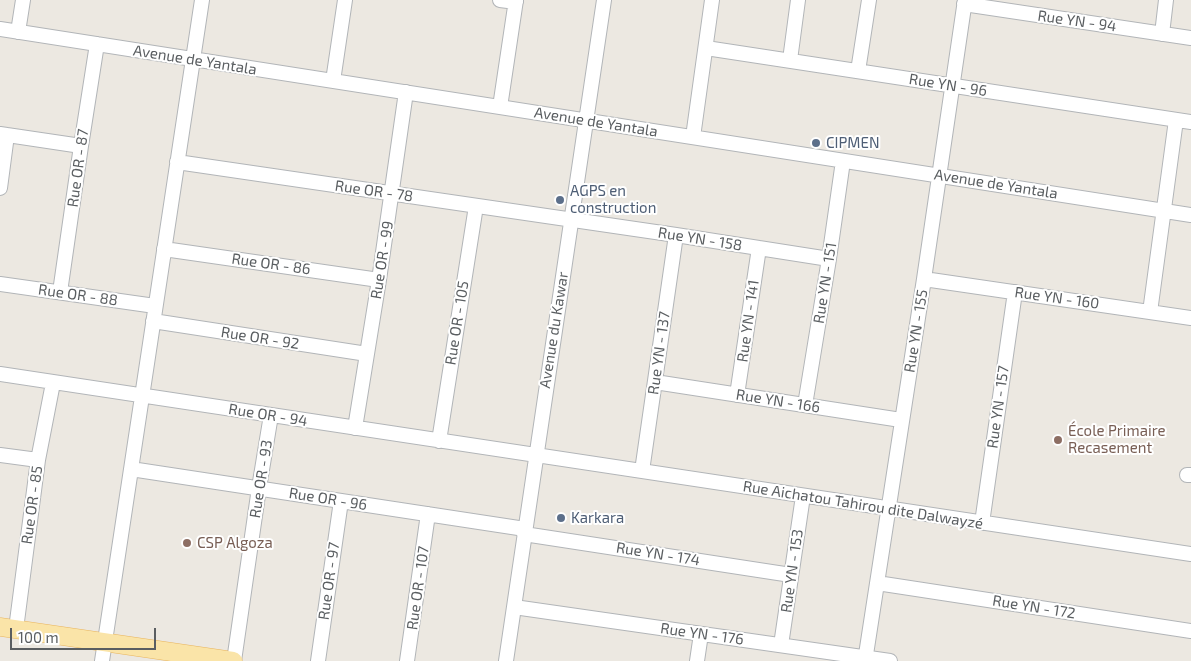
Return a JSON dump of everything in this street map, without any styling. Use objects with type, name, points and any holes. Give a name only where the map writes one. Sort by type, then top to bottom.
[{"type":"main road","points":[[8,628],[234,661]]},
{"type":"street","points":[[18,32],[23,0]]},
{"type":"street","points":[[102,661],[202,0]]},
{"type":"street","points":[[333,81],[346,0]]},
{"type":"street","points":[[500,0],[516,1],[500,107]]},
{"type":"street","name":"Avenue du Kawar","points":[[506,661],[604,0]]},
{"type":"street","points":[[693,137],[712,0]]},
{"type":"street","points":[[790,60],[798,0]]},
{"type":"street","points":[[858,71],[870,0]]},
{"type":"street","points":[[1162,34],[1166,0]]},
{"type":"street","name":"Rue YN - 94","points":[[964,2],[1191,38]]},
{"type":"street","name":"Rue YN - 155","points":[[865,659],[924,279],[964,2]]},
{"type":"street","name":"Avenue de Yantala","points":[[0,29],[1191,215]]},
{"type":"street","name":"Rue OR - 87","points":[[60,292],[97,44]]},
{"type":"street","name":"Rue YN - 96","points":[[706,48],[1191,122]]},
{"type":"street","name":"Rue OR - 99","points":[[355,428],[379,280],[406,92]]},
{"type":"street","points":[[1150,312],[1176,120]]},
{"type":"street","points":[[0,188],[4,135],[81,146]]},
{"type":"street","name":"Rue YN - 151","points":[[805,405],[843,161]]},
{"type":"street","name":"Rue OR - 78","points":[[177,162],[571,220]]},
{"type":"street","name":"Rue OR - 105","points":[[439,441],[476,206]]},
{"type":"street","name":"Rue YN - 158","points":[[571,220],[829,259]]},
{"type":"street","name":"Rue YN - 137","points":[[642,471],[676,235]]},
{"type":"street","name":"Rue OR - 86","points":[[164,248],[379,280]]},
{"type":"street","name":"Rue YN - 141","points":[[737,395],[759,248]]},
{"type":"street","name":"Rue YN - 160","points":[[924,279],[1191,318]]},
{"type":"street","name":"Rue OR - 88","points":[[0,284],[156,306]]},
{"type":"street","name":"Rue YN - 157","points":[[982,522],[1015,292]]},
{"type":"street","name":"Rue OR - 92","points":[[153,321],[367,354]]},
{"type":"street","name":"Rue OR - 94","points":[[0,374],[536,455]]},
{"type":"street","name":"Rue OR - 85","points":[[8,628],[53,382]]},
{"type":"street","name":"Rue YN - 166","points":[[655,382],[901,420]]},
{"type":"street","name":"Rue OR - 93","points":[[234,661],[271,415]]},
{"type":"street","points":[[0,454],[38,460]]},
{"type":"street","name":"Rue Aichatou Tahirou dite Dalwayzé","points":[[536,455],[1191,554]]},
{"type":"street","name":"Rue OR - 96","points":[[131,469],[428,514],[524,531]]},
{"type":"street","name":"Rue YN - 153","points":[[781,646],[803,496]]},
{"type":"street","name":"Rue OR - 97","points":[[318,661],[340,501]]},
{"type":"street","name":"Rue OR - 107","points":[[407,661],[428,514]]},
{"type":"street","name":"Rue YN - 174","points":[[524,531],[791,574]]},
{"type":"street","name":"Rue YN - 172","points":[[877,583],[1191,632]]},
{"type":"street","name":"Rue YN - 176","points":[[514,607],[865,659],[890,661]]},
{"type":"street","points":[[697,661],[701,634]]},
{"type":"place","name":"CIPMEN","points":[[816,143]]},
{"type":"place","name":"AGPS en construction","points":[[560,200]]},
{"type":"place","name":"École Primaire Recasement","points":[[1058,440]]},
{"type":"place","name":"Karkara","points":[[561,518]]},
{"type":"place","name":"CSP Algoza","points":[[187,543]]}]
